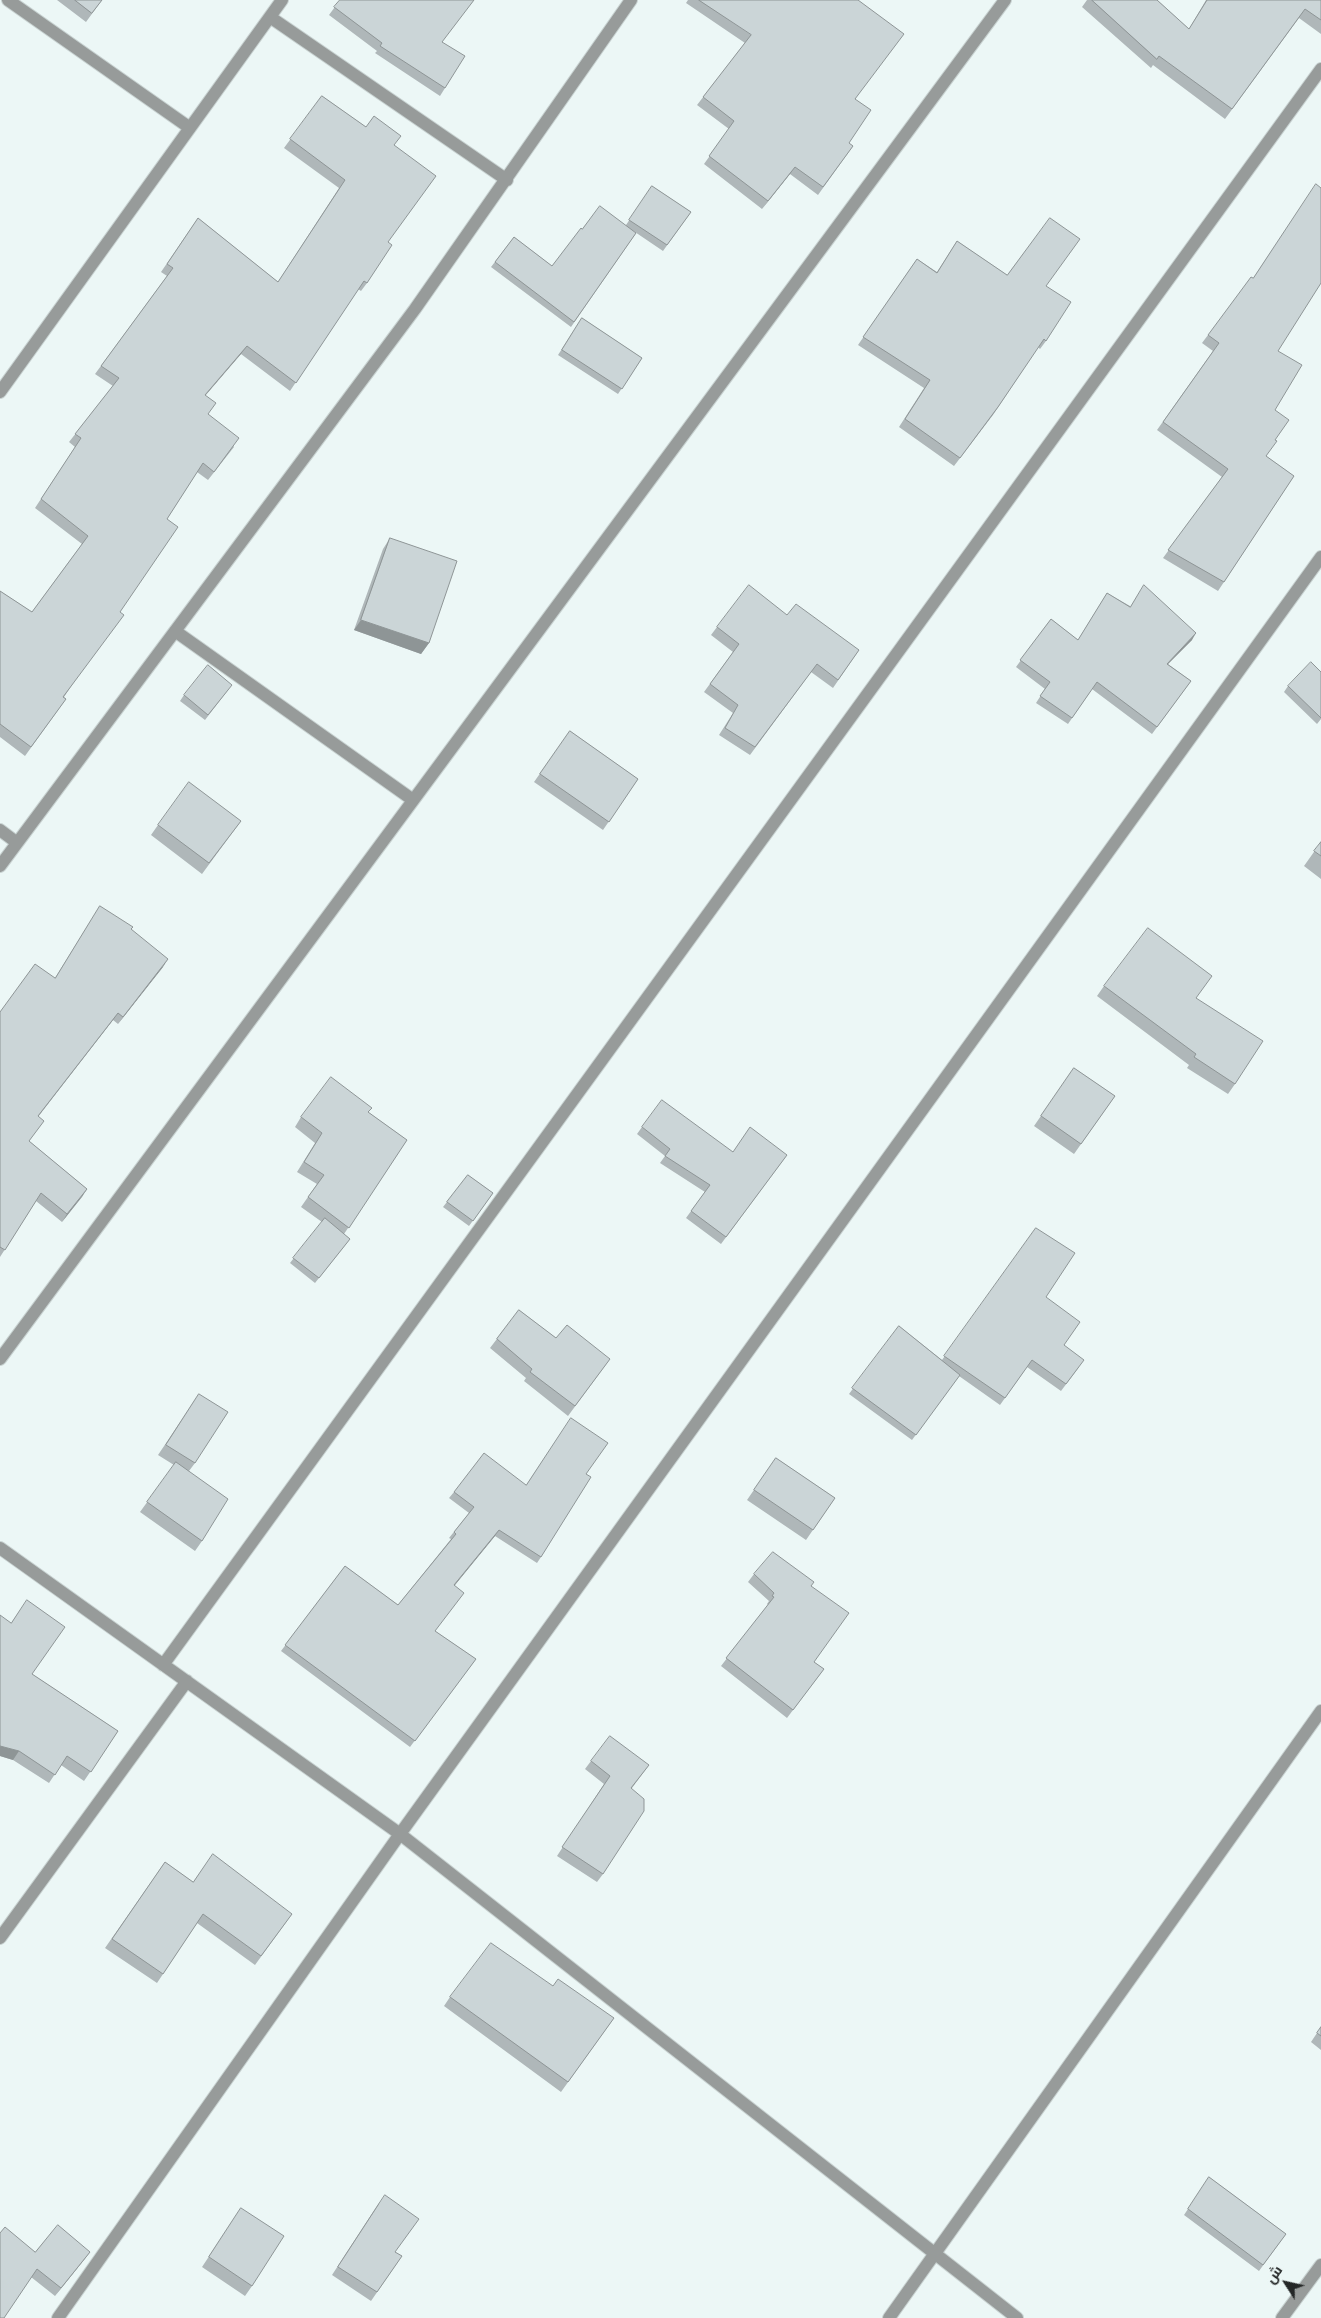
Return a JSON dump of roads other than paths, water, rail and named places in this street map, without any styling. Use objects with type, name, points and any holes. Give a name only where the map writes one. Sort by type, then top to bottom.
[{"type":"street","points":[[8,0],[190,128]]},
{"type":"street","points":[[0,392],[282,0]]},
{"type":"street","points":[[0,866],[16,842],[415,309],[631,0]]},
{"type":"street","points":[[0,1359],[1005,0]]},
{"type":"street","points":[[270,17],[507,180]]},
{"type":"street","points":[[163,1665],[1321,69]]},
{"type":"street","points":[[58,2318],[400,1834],[1321,557]]},
{"type":"street","points":[[175,631],[413,800]]},
{"type":"street","points":[[0,830],[16,842]]},
{"type":"street","points":[[0,1548],[400,1834],[1017,2318]]},
{"type":"street","points":[[0,1938],[186,1681]]},
{"type":"street","points":[[889,2318],[1321,1711]]},
{"type":"street","points":[[1282,2318],[1321,2265]]}]
